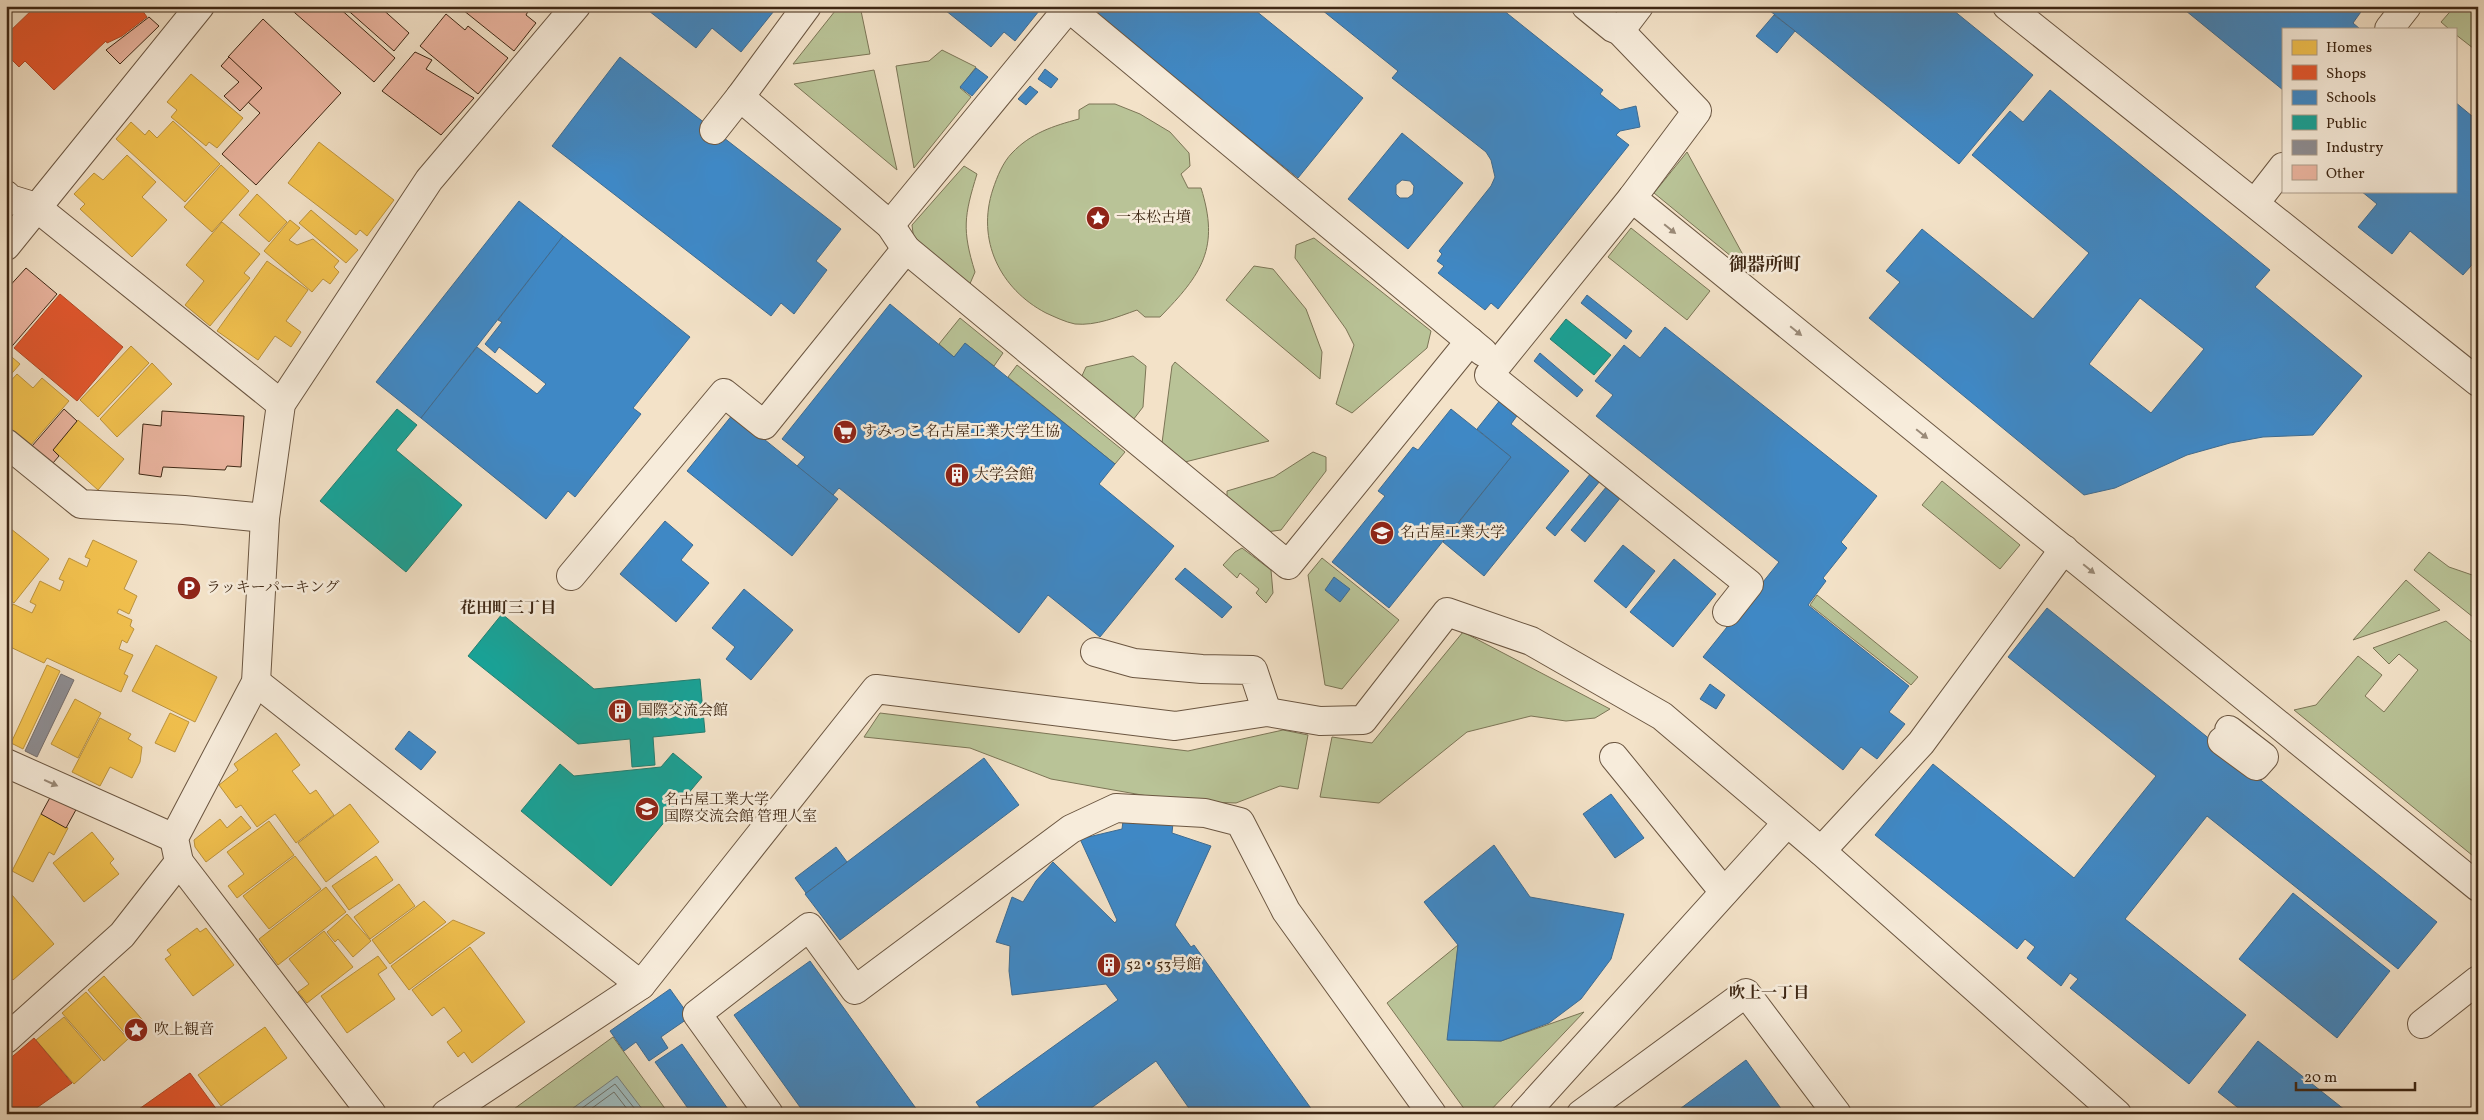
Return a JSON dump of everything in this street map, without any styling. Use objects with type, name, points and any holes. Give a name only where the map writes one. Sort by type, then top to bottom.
[{"type":"street","points":[[6,246],[200,6]]},
{"type":"street","points":[[6,1039],[122,935],[176,850],[256,682],[265,518],[281,404],[429,180],[576,6]]},
{"type":"street","points":[[714,130],[807,6]]},
{"type":"street","points":[[1586,6],[1612,28],[1620,31],[1697,111],[1632,198],[1489,376],[1749,584],[1727,612]]},
{"type":"street","points":[[1620,31],[1639,6]]},
{"type":"street","points":[[2007,6],[2478,382]]},
{"type":"street","points":[[2391,28],[2407,6]]},
{"type":"street","points":[[890,225],[1069,7],[1498,364]]},
{"type":"street","points":[[740,97],[890,225],[906,249],[1288,565],[1470,341]]},
{"type":"street","points":[[2256,203],[2282,169]]},
{"type":"street","points":[[6,195],[10,199],[36,207],[281,404]]},
{"type":"street","points":[[1632,198],[2478,886]]},
{"type":"street","points":[[571,576],[724,394],[764,424],[906,249]]},
{"type":"street","points":[[6,442],[81,504],[184,510],[265,518]]},
{"type":"street","points":[[1821,851],[1922,743],[2064,549]]},
{"type":"street","points":[[446,1114],[641,985],[876,689],[1175,726],[1267,712],[1320,721],[1363,720],[1447,612],[1531,641],[1662,716],[1786,824],[1821,851],[2116,1114]]},
{"type":"street","points":[[1095,652],[1134,663],[1202,669],[1253,670],[1267,712]]},
{"type":"street","points":[[256,682],[641,985]]},
{"type":"street","points":[[1614,757],[1724,892]]},
{"type":"street","points":[[6,763],[176,850],[372,1114]]},
{"type":"street","points":[[769,1114],[697,1014],[808,927],[856,990],[1070,829],[1116,808],[1205,813],[1240,822],[1286,911],[1432,1114]]},
{"type":"street","points":[[1524,1114],[1786,824]]},
{"type":"street","points":[[2422,1024],[2478,980]]},
{"type":"street","points":[[1582,1114],[1746,993],[1837,1114]]},
{"type":"green space","points":[[839,6],[860,6],[870,54],[793,64]]},
{"type":"green space","points":[[2455,6],[2478,6],[2478,52],[2456,35],[2456,28],[2448,28],[2441,22]]},
{"type":"green space","points":[[942,50],[976,67],[960,88],[971,97],[914,168],[896,66],[929,61]]},
{"type":"green space","points":[[874,70],[897,170],[794,84]]},
{"type":"green space","name":"一本松古墳","points":[[1089,104],[1115,104],[1140,114],[1170,132],[1189,153],[1190,166],[1181,174],[1188,188],[1201,188],[1209,227],[1203,259],[1187,287],[1160,317],[1145,317],[1137,310],[1091,324],[1075,324],[1056,318],[1030,303],[1016,291],[996,261],[990,244],[988,227],[989,208],[993,189],[1006,161],[1019,146],[1035,135],[1079,119],[1079,110]]},
{"type":"green space","points":[[1687,152],[1754,275],[1654,193]]},
{"type":"green space","points":[[964,166],[977,174],[969,201],[966,223],[968,245],[975,272],[969,286],[914,241],[912,225]]},
{"type":"green space","points":[[1631,228],[1710,291],[1687,320],[1608,257]]},
{"type":"green space","points":[[1314,238],[1431,331],[1427,348],[1352,413],[1336,404],[1354,345],[1346,329],[1295,258],[1296,245]]},
{"type":"green space","points":[[1254,266],[1273,269],[1306,309],[1322,352],[1320,379],[1226,300]]},
{"type":"green space","points":[[960,318],[1003,353],[994,366],[966,344],[954,357],[939,344]]},
{"type":"green space","points":[[1133,356],[1146,366],[1143,407],[1133,420],[1081,378],[1086,367]]},
{"type":"green space","points":[[1175,362],[1269,441],[1185,462],[1162,443],[1172,366]]},
{"type":"green space","points":[[1017,365],[1125,452],[1115,464],[1008,377]]},
{"type":"green space","points":[[1313,452],[1326,457],[1326,471],[1281,530],[1266,532],[1227,499],[1227,491],[1274,477]]},
{"type":"green space","points":[[1942,481],[2020,545],[2000,569],[1922,505]]},
{"type":"green space","points":[[1242,548],[1271,570],[1273,593],[1266,603],[1256,593],[1259,589],[1240,573],[1237,578],[1223,565],[1235,552]]},
{"type":"green space","points":[[2429,552],[2449,567],[2478,577],[2478,621],[2414,570]]},
{"type":"green space","points":[[1322,558],[1399,620],[1342,689],[1325,685],[1308,575]]},
{"type":"green space","points":[[2406,580],[2440,610],[2353,640]]},
{"type":"green space","points":[[1817,595],[1918,677],[1911,685],[1810,605]]},
{"type":"green space","points":[[2446,621],[2478,647],[2478,860],[2294,710],[2316,705],[2358,656],[2382,675],[2365,696],[2384,712],[2418,670],[2399,654],[2389,664],[2373,648]]},
{"type":"green space","points":[[1463,632],[1610,709],[1595,718],[1566,721],[1531,716],[1467,732],[1379,803],[1320,797],[1332,737],[1372,743]]},
{"type":"green space","points":[[880,713],[1188,751],[1283,730],[1308,735],[1298,789],[1280,786],[1236,803],[1176,801],[1051,779],[970,748],[864,737]]},
{"type":"green space","points":[[1458,945],[1448,1040],[1501,1041],[1584,1012],[1487,1114],[1468,1114],[1387,1003]]},
{"type":"green space","points":[[613,1037],[669,1114],[507,1114]]},
{"type":"water","points":[[617,1076],[646,1114],[565,1114]]},
{"type":"building: Homes","points":[[191,74],[243,118],[217,148],[209,142],[206,146],[171,117],[177,110],[167,102]]},
{"type":"building: Homes","points":[[173,121],[220,164],[185,202],[116,139],[131,122],[145,135],[149,130],[157,138]]},
{"type":"building: Homes","points":[[319,142],[394,200],[367,236],[360,230],[356,235],[288,183]]},
{"type":"building: Homes","points":[[127,155],[156,182],[142,197],[167,220],[132,257],[80,209],[85,204],[74,194],[94,173],[103,180]]},
{"type":"building: Homes","points":[[221,165],[249,191],[212,232],[184,207]]},
{"type":"building: Homes","points":[[257,194],[287,222],[269,242],[239,215]]},
{"type":"building: Homes","points":[[311,210],[358,250],[346,263],[299,223]]},
{"type":"building: Homes","points":[[290,220],[300,228],[289,240],[297,245],[313,239],[339,261],[334,267],[339,272],[330,284],[323,279],[312,292],[264,251]]},
{"type":"building: Homes","points":[[222,222],[260,254],[244,273],[250,278],[210,326],[185,305],[204,281],[186,265]]},
{"type":"building: Homes","points":[[267,261],[308,290],[286,321],[301,332],[291,347],[275,336],[258,360],[217,331]]},
{"type":"building: Homes","points":[[131,346],[149,363],[98,417],[80,400]]},
{"type":"building: Homes","points":[[6,352],[20,364],[6,380]]},
{"type":"building: Homes","points":[[152,363],[172,384],[117,437],[100,419]]},
{"type":"building: Homes","points":[[17,374],[33,388],[42,378],[69,401],[30,446],[6,425],[6,386]]},
{"type":"building: Homes","points":[[78,420],[124,459],[98,490],[53,450]]},
{"type":"building: Homes","points":[[6,506],[12,510],[6,518]]},
{"type":"building: Homes","points":[[6,525],[49,559],[14,603],[6,597]]},
{"type":"building: Homes","points":[[93,540],[137,561],[124,589],[137,596],[129,614],[119,609],[117,613],[132,620],[130,626],[134,629],[127,643],[122,640],[119,649],[133,655],[124,674],[128,676],[121,692],[47,658],[44,663],[6,645],[6,635],[10,628],[6,626],[6,617],[13,604],[32,613],[36,605],[30,602],[40,581],[60,591],[64,581],[59,579],[69,558],[87,567],[90,559],[85,557]]},
{"type":"building: Homes","points":[[156,645],[217,677],[195,722],[132,691]]},
{"type":"building: Homes","points":[[47,665],[60,671],[23,749],[11,743]]},
{"type":"building: Homes","points":[[75,699],[101,713],[78,758],[51,744]]},
{"type":"building: Homes","points":[[170,713],[189,722],[175,752],[155,743]]},
{"type":"building: Homes","points":[[100,718],[131,734],[128,739],[142,747],[140,762],[132,778],[110,767],[100,786],[72,772]]},
{"type":"building: Homes","points":[[276,733],[300,765],[292,771],[310,794],[316,790],[334,815],[296,843],[275,814],[257,827],[241,805],[236,808],[219,785],[238,770],[234,764]]},
{"type":"building: Homes","points":[[350,804],[379,842],[326,882],[298,843]]},
{"type":"building: Homes","points":[[41,814],[68,828],[54,855],[49,852],[33,882],[12,871]]},
{"type":"building: Homes","points":[[241,816],[251,828],[206,862],[195,847],[194,840],[220,819],[227,828]]},
{"type":"building: Homes","points":[[269,821],[294,855],[237,898],[228,886],[244,874],[227,852]]},
{"type":"building: Homes","points":[[92,832],[114,859],[110,863],[119,874],[84,902],[53,863]]},
{"type":"building: Homes","points":[[295,856],[321,889],[269,929],[243,896]]},
{"type":"building: Homes","points":[[376,856],[393,880],[349,910],[332,886]]},
{"type":"building: Homes","points":[[399,884],[415,906],[370,939],[354,917]]},
{"type":"building: Homes","points":[[326,887],[346,912],[278,965],[259,939]]},
{"type":"building: Homes","points":[[6,888],[54,944],[13,980],[6,973]]},
{"type":"building: Homes","points":[[424,901],[446,922],[390,964],[372,940]]},
{"type":"building: Homes","points":[[347,914],[371,941],[353,957],[338,939],[335,942],[327,932]]},
{"type":"building: Homes","points":[[453,920],[485,933],[409,990],[391,966]]},
{"type":"building: Homes","points":[[197,928],[200,932],[206,928],[234,965],[193,996],[165,959],[171,955],[167,950]]},
{"type":"building: Homes","points":[[324,931],[353,967],[307,1003],[298,992],[309,984],[289,959]]},
{"type":"building: Homes","points":[[470,947],[525,1022],[472,1063],[464,1052],[458,1057],[447,1042],[462,1031],[444,1007],[432,1016],[412,990]]},
{"type":"building: Homes","points":[[378,956],[387,968],[378,974],[395,999],[347,1033],[321,996]]},
{"type":"building: Homes","points":[[104,976],[147,1025],[130,1039],[88,990]]},
{"type":"building: Homes","points":[[86,992],[128,1039],[104,1061],[62,1013]]},
{"type":"building: Homes","points":[[64,1017],[101,1060],[74,1084],[36,1040]]},
{"type":"building: Homes","points":[[265,1027],[287,1058],[221,1106],[198,1075]]},
{"type":"building: Shops","points":[[36,6],[139,6],[147,17],[122,36],[107,43],[106,41],[54,90],[25,61],[19,67],[6,54],[6,35]]},
{"type":"building: Shops","points":[[60,294],[123,347],[77,401],[14,348]]},
{"type":"building: Shops","points":[[34,1038],[72,1083],[28,1114],[6,1114],[6,1062]]},
{"type":"building: Shops","points":[[190,1073],[220,1114],[132,1114]]},
{"type":"building: Shops","points":[[45,1108],[49,1114],[37,1114]]},
{"type":"building: Schools","points":[[653,6],[778,6],[741,52],[712,28],[696,48],[649,11]]},
{"type":"building: Schools","points":[[940,6],[1043,6],[1015,41],[1004,32],[991,47]]},
{"type":"building: Schools","points":[[1103,6],[1250,6],[1363,98],[1298,178],[1096,15]]},
{"type":"building: Schools","points":[[1317,6],[1498,6],[1603,90],[1600,94],[1620,110],[1636,106],[1640,127],[1620,131],[1616,135],[1629,145],[1498,309],[1491,303],[1485,310],[1438,273],[1444,266],[1437,261],[1442,254],[1439,251],[1491,186],[1495,177],[1491,160],[1486,152],[1392,78],[1398,71]]},
{"type":"building: Schools","points":[[1764,6],[1948,6],[2033,75],[1959,164]]},
{"type":"building: Schools","points":[[2180,6],[2360,6],[2363,9],[2353,23],[2359,28],[2282,28],[2282,89]]},
{"type":"building: Schools","points":[[1774,15],[1795,31],[1777,53],[1756,36]]},
{"type":"building: Schools","points":[[620,57],[841,229],[816,261],[827,270],[794,314],[781,303],[771,316],[552,146]]},
{"type":"building: Schools","points":[[976,68],[988,77],[972,96],[960,87]]},
{"type":"building: Schools","points":[[1045,69],[1058,79],[1051,88],[1038,79]]},
{"type":"building: Schools","points":[[1030,86],[1038,92],[1026,105],[1018,99]]},
{"type":"building: Schools","points":[[2050,90],[2270,270],[2255,287],[2362,376],[2313,435],[2263,437],[2230,443],[2187,455],[2115,488],[2084,495],[1869,318],[1900,282],[1886,271],[1922,229],[2033,319],[2089,253],[1972,155],[2010,111],[2023,122]],"holes":[[[2140,298],[2204,349],[2151,413],[2089,364]]]},
{"type":"building: Schools","points":[[2456,103],[2478,121],[2478,258],[2463,275],[2410,231],[2392,254],[2358,227],[2377,204],[2362,192],[2456,192]]},
{"type":"building: Schools","points":[[1402,133],[1463,183],[1408,249],[1348,199]],"holes":[[[1402,180],[1410,181],[1414,186],[1413,194],[1408,198],[1400,198],[1396,194],[1396,185]]]},
{"type":"building: Schools","points":[[519,201],[563,236],[421,418],[376,382]]},
{"type":"building: Schools","points":[[563,236],[690,337],[633,408],[641,414],[575,497],[568,491],[546,519],[421,418],[477,347],[537,394],[546,384],[499,347],[495,353],[485,344],[502,322],[498,320]]},
{"type":"building: Schools","points":[[1587,295],[1632,331],[1626,339],[1581,303]]},
{"type":"building: Schools","name":"大学会館","points":[[890,304],[954,357],[965,343],[1115,464],[1099,484],[1174,546],[1100,637],[1048,595],[1019,633],[839,488],[833,495],[797,466],[805,457],[782,439]]},
{"type":"building: Schools","points":[[1665,327],[1877,496],[1841,542],[1847,548],[1823,578],[1826,581],[1808,605],[1909,686],[1889,712],[1905,724],[1877,759],[1861,747],[1843,770],[1703,657],[1779,562],[1596,416],[1613,395],[1595,381],[1624,345],[1640,358]]},
{"type":"building: Schools","points":[[1540,353],[1583,390],[1577,397],[1534,361]]},
{"type":"building: Schools","points":[[1501,399],[1519,413],[1511,424],[1569,471],[1484,576],[1443,542],[1511,457],[1477,429]]},
{"type":"building: Schools","points":[[1451,409],[1511,457],[1389,608],[1332,562],[1385,496],[1378,491],[1413,447],[1418,450]]},
{"type":"building: Schools","points":[[733,414],[838,499],[792,556],[687,471]]},
{"type":"building: Schools","points":[[1591,473],[1600,481],[1555,536],[1546,528]]},
{"type":"building: Schools","points":[[1607,486],[1621,497],[1585,542],[1571,530]]},
{"type":"building: Schools","points":[[665,521],[693,545],[681,560],[709,583],[676,622],[620,574]]},
{"type":"building: Schools","points":[[1623,545],[1655,571],[1626,608],[1594,581]]},
{"type":"building: Schools","points":[[1674,559],[1716,594],[1673,647],[1630,612]]},
{"type":"building: Schools","points":[[1185,568],[1232,607],[1222,618],[1175,579]]},
{"type":"building: Schools","points":[[1334,577],[1350,589],[1340,602],[1325,590]]},
{"type":"building: Schools","points":[[744,589],[793,630],[751,680],[726,659],[735,647],[712,628]]},
{"type":"building: Schools","points":[[2047,608],[2437,922],[2398,969],[2207,816],[2125,919],[2246,1015],[2189,1084],[2070,988],[2078,979],[2070,973],[2061,986],[2027,958],[2035,947],[2025,939],[2017,949],[1875,835],[1933,764],[2074,878],[2156,776],[2008,657]]},
{"type":"building: Schools","points":[[1710,684],[1725,695],[1716,709],[1700,699]]},
{"type":"building: Schools","points":[[409,731],[436,752],[421,770],[395,749]]},
{"type":"building: Schools","points":[[984,758],[1019,805],[840,940],[805,894]]},
{"type":"building: Schools","points":[[1611,794],[1644,838],[1615,858],[1583,814]]},
{"type":"building: Schools","name":"52・53号館","points":[[1123,821],[1173,823],[1172,833],[1211,846],[1175,925],[1191,947],[1194,945],[1315,1114],[1193,1114],[1156,1061],[1083,1114],[984,1114],[976,1102],[1118,1000],[1106,984],[1012,995],[1009,971],[1010,946],[996,942],[1012,897],[1023,902],[1036,881],[1053,862],[1115,923],[1117,920],[1080,839],[1122,829]]},
{"type":"building: Schools","points":[[1494,845],[1530,897],[1624,914],[1611,959],[1581,999],[1549,1023],[1501,1041],[1447,1040],[1458,945],[1424,902]]},
{"type":"building: Schools","points":[[836,847],[847,862],[806,893],[795,878]]},
{"type":"building: Schools","points":[[2293,893],[2390,971],[2337,1038],[2239,959]]},
{"type":"building: Schools","points":[[810,961],[920,1114],[805,1114],[734,1015]]},
{"type":"building: Schools","points":[[670,989],[690,1017],[661,1037],[668,1048],[649,1061],[636,1042],[624,1051],[610,1031]]},
{"type":"building: Schools","points":[[2258,1041],[2350,1114],[2246,1114],[2218,1092]]},
{"type":"building: Schools","points":[[682,1044],[728,1109],[722,1114],[692,1114],[655,1062]]},
{"type":"building: Schools","points":[[1746,1060],[1785,1114],[1673,1114]]},
{"type":"building: Public","points":[[1566,319],[1611,355],[1594,375],[1550,339]]},
{"type":"building: Public","points":[[397,409],[417,425],[396,450],[462,505],[406,572],[320,501]]},
{"type":"building: Public","name":"国際交流会館","points":[[502,614],[594,689],[700,679],[705,732],[653,737],[655,765],[632,767],[630,739],[578,744],[468,656]]},
{"type":"building: Public","points":[[673,753],[702,777],[611,886],[521,811],[560,764],[574,776],[661,767]]},
{"type":"building: Industry","points":[[61,674],[74,680],[37,757],[25,751]]},
{"type":"building: Other","points":[[287,6],[337,6],[395,58],[374,82]]},
{"type":"building: Other","points":[[343,6],[379,6],[409,33],[394,51]]},
{"type":"building: Other","points":[[458,6],[531,6],[526,15],[536,23],[514,51]]},
{"type":"building: Other","points":[[446,14],[465,30],[468,26],[508,58],[478,94],[420,46]]},
{"type":"building: Other","points":[[149,17],[159,26],[120,64],[106,50]]},
{"type":"building: Other","points":[[263,19],[341,93],[256,185],[222,154],[260,113],[248,102],[262,88],[228,57]]},
{"type":"building: Other","points":[[415,52],[432,60],[426,69],[474,98],[441,135],[382,91]]},
{"type":"building: Other","points":[[229,57],[262,88],[240,111],[224,96],[239,82],[221,66]]},
{"type":"building: Other","points":[[26,268],[57,294],[7,352],[6,290]]},
{"type":"building: Other","points":[[64,409],[77,421],[53,450],[59,456],[53,463],[32,446]]},
{"type":"building: Other","points":[[162,411],[244,416],[241,467],[227,466],[225,470],[163,467],[161,477],[139,474],[143,424],[161,426]]},
{"type":"building: Other","points":[[53,792],[78,806],[66,828],[41,814]]},
{"type":"place","name":"一本松古墳","points":[[1098,218]]},
{"type":"place","name":"すみっこ 名古屋工業大学生協","points":[[845,432]]},
{"type":"place","name":"大学会館","points":[[957,475]]},
{"type":"place","name":"名古屋工業大学","points":[[1382,533]]},
{"type":"place","name":"ラッキーパーキング","points":[[189,588]]},
{"type":"place","name":"国際交流会館","points":[[620,711]]},
{"type":"place","name":"名古屋工業大学 国際交流会館 管理人室","points":[[647,809]]},
{"type":"place","name":"52・53号館","points":[[1109,965]]},
{"type":"place","name":"吹上観音","points":[[136,1030]]},
{"type":"district","name":"御器所町","points":[[1765,265]]},
{"type":"district","name":"花田町三丁目","points":[[508,609]]},
{"type":"district","name":"吹上一丁目","points":[[1769,994]]}]
